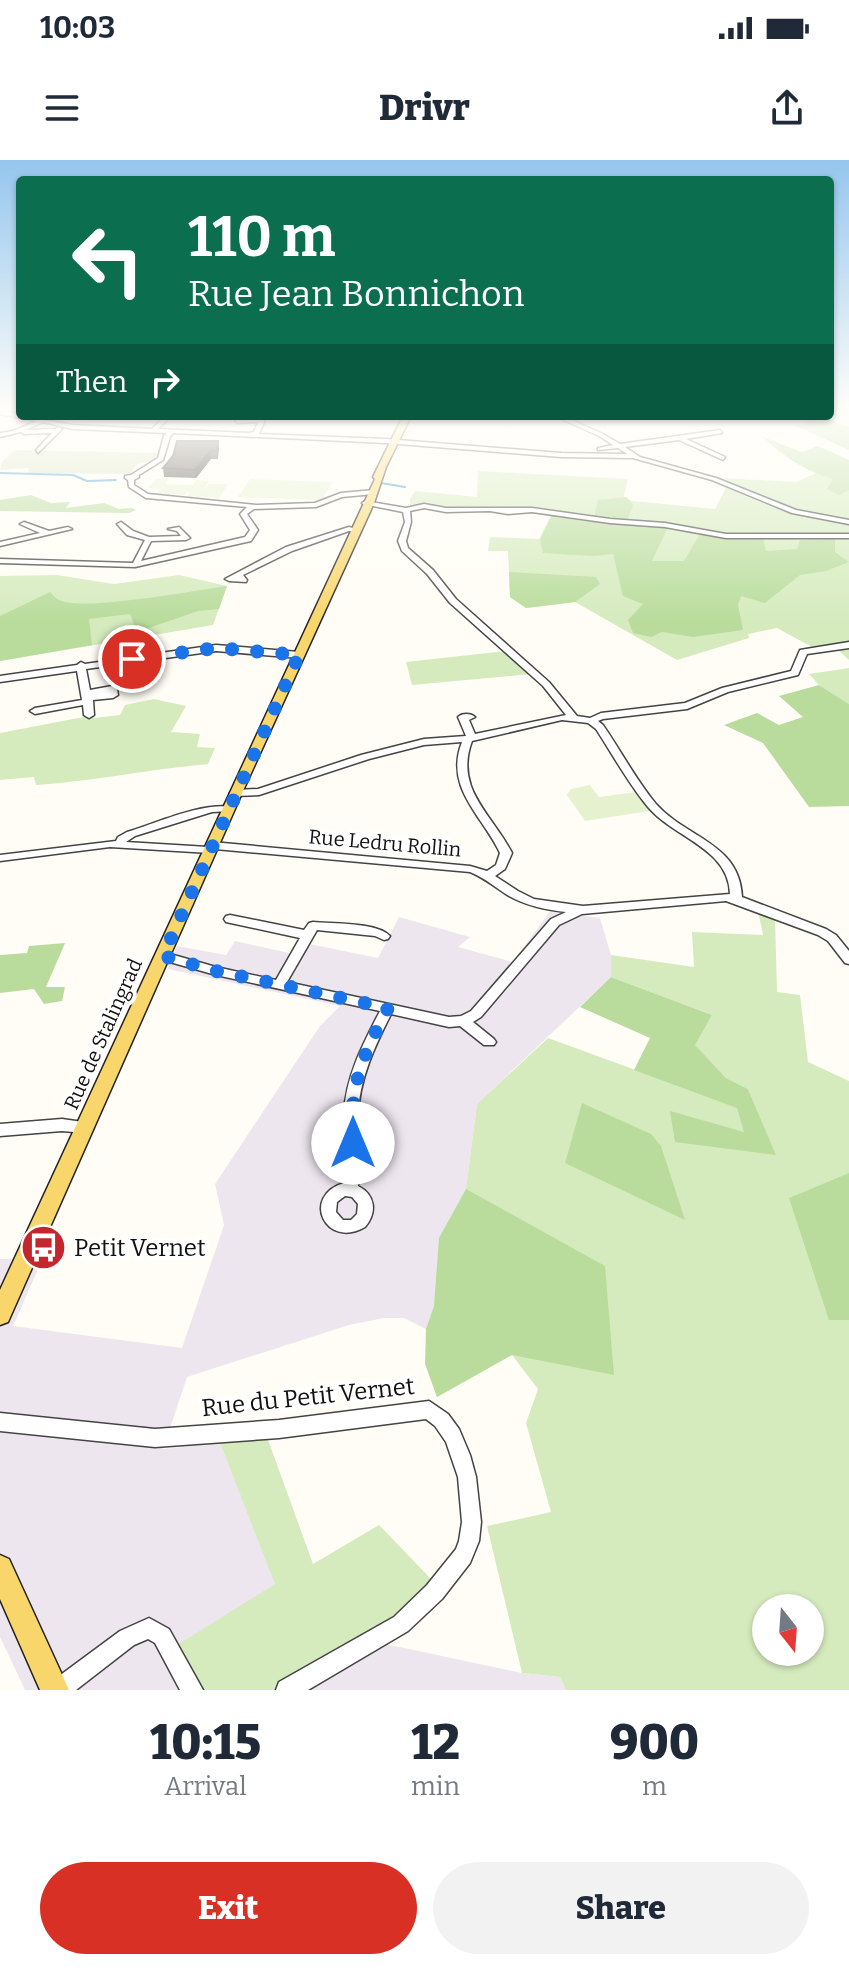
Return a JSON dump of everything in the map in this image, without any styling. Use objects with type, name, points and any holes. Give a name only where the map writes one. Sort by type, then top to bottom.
[{"type":"main road","name":"Rue de Stalingrad","points":[[0,1315],[378,479]]},
{"type":"main road","points":[[0,1568],[57,1690]]},
{"type":"street","points":[[133,479],[134,490],[146,496],[254,506],[308,506],[354,496],[369,497],[406,510],[424,506],[446,510],[532,510],[665,525],[726,536],[849,536]]},
{"type":"street","points":[[715,479],[794,512],[849,522]]},
{"type":"street","points":[[339,497],[369,497]]},
{"type":"street","points":[[0,561],[135,565],[244,541],[254,532],[245,519],[211,501]]},
{"type":"street","points":[[245,519],[245,511],[254,506]]},
{"type":"street","points":[[406,510],[408,522],[402,541],[405,549],[430,572],[453,601],[546,684],[573,717]]},
{"type":"street","points":[[501,511],[525,515]]},
{"type":"street","points":[[24,524],[47,533]]},
{"type":"street","points":[[121,524],[127,531],[149,539],[186,538],[179,529],[172,529]]},
{"type":"street","points":[[239,575],[289,549],[355,530]]},
{"type":"street","points":[[0,544],[47,533],[66,532]]},
{"type":"street","points":[[135,565],[149,539]]},
{"type":"street","points":[[591,721],[601,716],[687,706],[725,690],[795,673],[803,652],[849,645]]},
{"type":"street","points":[[0,679],[216,648],[299,655]]},
{"type":"street","points":[[81,665],[89,715]]},
{"type":"street","points":[[35,711],[88,697]]},
{"type":"street","points":[[470,717],[463,717],[470,738]]},
{"type":"street","points":[[235,793],[259,792],[365,757],[424,742],[470,738],[573,717],[591,721],[600,727],[662,816],[701,841],[725,862],[734,877],[736,899],[822,932],[832,938],[849,960]]},
{"type":"street","points":[[470,738],[462,750],[459,768],[468,794],[506,853],[501,867],[490,874]]},
{"type":"street","points":[[0,858],[119,845],[131,834],[211,809],[228,809]]},
{"type":"street","name":"Rue Ledru Rollin","points":[[119,845],[211,848],[448,866],[490,874],[515,895],[531,901],[583,910],[726,897],[736,899]]},
{"type":"street","points":[[163,956],[449,1022],[463,1021],[476,1014],[555,922],[567,914],[583,910]]},
{"type":"street","points":[[230,919],[307,935]]},
{"type":"street","points":[[279,985],[313,926],[321,924],[384,936]]},
{"type":"street","points":[[350,1190],[354,1174],[351,1112],[356,1075],[388,1008]]},
{"type":"street","points":[[463,1021],[489,1042]]},
{"type":"street","points":[[0,1130],[62,1125],[85,1127]]},
{"type":"street","name":"Rue du Petit Vernet","points":[[0,1422],[155,1438],[279,1429],[429,1410],[438,1415],[454,1435],[466,1465],[470,1516],[469,1542],[464,1555],[408,1618],[287,1690]]},
{"type":"street","points":[[57,1690],[127,1638],[149,1628],[162,1636],[192,1690]]},
{"type":"shaded area","points":[[550,911],[600,918],[611,955],[611,977],[477,1104],[466,1189],[439,1238],[434,1306],[426,1329],[404,1318],[384,1318],[349,1325],[187,1377],[163,1449],[220,1443],[276,1584],[175,1647],[198,1690],[25,1690],[0,1637],[0,1259],[43,1258],[13,1326],[182,1348],[224,1225],[215,1184],[320,1026],[340,1006],[168,969],[177,946],[226,955],[235,941],[303,956],[310,944],[378,958],[399,917],[470,937],[458,947],[513,962]]},
{"type":"shaded area","points":[[362,1639],[522,1673],[560,1677],[566,1690],[274,1690]]},
{"type":"green space","points":[[156,479],[169,479],[166,484],[193,485],[196,480],[209,481],[203,491],[209,484],[228,484],[219,498],[187,497],[190,490],[185,495],[156,494],[160,489],[148,488]]},
{"type":"green space","points":[[250,479],[332,482],[322,500],[238,497]]},
{"type":"green space","points":[[478,479],[628,479],[623,500],[715,509],[729,482],[721,479],[797,482],[849,479],[849,660],[833,645],[812,647],[777,628],[748,634],[749,638],[677,660],[575,602],[526,608],[510,597],[508,551],[488,551],[490,537],[539,539],[551,515],[480,507],[449,510],[421,505],[410,507],[415,491],[477,497]]},
{"type":"green space","points":[[833,479],[849,479],[849,490],[839,495],[827,489]]},
{"type":"green space","points":[[31,495],[51,503],[70,502],[66,508],[104,503],[119,509],[136,510],[129,513],[0,511],[0,500]]},
{"type":"green space","points":[[627,497],[633,505],[627,521],[668,527],[652,561],[684,561],[700,534],[763,538],[766,551],[797,549],[800,540],[835,539],[835,552],[849,562],[826,571],[800,575],[765,603],[741,596],[738,605],[743,630],[693,637],[662,632],[651,637],[633,633],[628,620],[643,604],[623,596],[613,554],[543,553],[540,540],[552,515],[593,521],[598,500]]},
{"type":"green space","points":[[509,572],[596,577],[600,584],[575,602],[526,608],[510,597]]},
{"type":"green space","points":[[57,575],[114,584],[179,575],[227,586],[213,625],[0,661],[0,576]]},
{"type":"green space","points":[[227,586],[219,609],[198,611],[137,632],[130,614],[89,619],[92,645],[0,661],[0,616],[50,592],[59,600],[90,603]]},
{"type":"green space","points":[[506,651],[531,674],[412,685],[406,662]]},
{"type":"green space","points":[[849,668],[849,704],[819,685],[809,674]]},
{"type":"green space","points":[[819,685],[849,704],[849,806],[809,807],[763,743],[724,725],[757,713],[779,725],[803,717],[779,696]]},
{"type":"green space","points":[[154,699],[186,706],[171,732],[200,734],[197,747],[215,748],[208,764],[36,785],[34,777],[0,780],[0,733],[94,715],[94,718],[120,715],[125,705]]},
{"type":"green space","points":[[590,785],[599,797],[636,792],[650,811],[585,821],[567,795],[571,789]]},
{"type":"green space","points":[[758,911],[775,919],[777,992],[800,995],[808,1062],[849,1081],[849,1690],[566,1690],[560,1677],[522,1673],[487,1526],[551,1512],[526,1423],[538,1389],[512,1355],[437,1397],[426,1364],[426,1329],[434,1306],[439,1238],[466,1189],[477,1104],[548,1038],[737,1107],[745,1132],[775,1154],[748,1089],[726,1078],[694,1045],[712,1015],[611,977],[611,955],[694,967],[692,932],[763,935]]},
{"type":"green space","points":[[65,943],[46,987],[65,987],[62,1001],[44,1004],[34,989],[0,993],[0,955],[27,953],[29,946]]},
{"type":"green space","points":[[611,977],[712,1015],[695,1045],[726,1078],[748,1089],[776,1155],[675,1142],[670,1111],[744,1132],[737,1108],[634,1070],[650,1038],[580,1007]]},
{"type":"green space","points":[[582,1103],[651,1134],[661,1146],[685,1220],[565,1163]]},
{"type":"green space","points":[[849,1173],[849,1320],[829,1320],[789,1198]]},
{"type":"green space","points":[[466,1189],[605,1266],[614,1375],[512,1355],[437,1397],[425,1364],[426,1329],[434,1306],[439,1238]]},
{"type":"green space","points":[[267,1437],[313,1564],[379,1525],[435,1583],[404,1611],[274,1690],[198,1690],[174,1647],[275,1584],[220,1443]]},
{"type":"waterway","points":[[83,479],[116,480]]},
{"type":"waterway","points":[[381,483],[405,487]]},
{"type":"place","name":"Petit Vernet","points":[[43,1248]]},
{"type":"route","points":[[132,659],[216,648],[299,655],[163,956],[216,971],[388,1008],[356,1075],[351,1112],[353,1143]]}]
